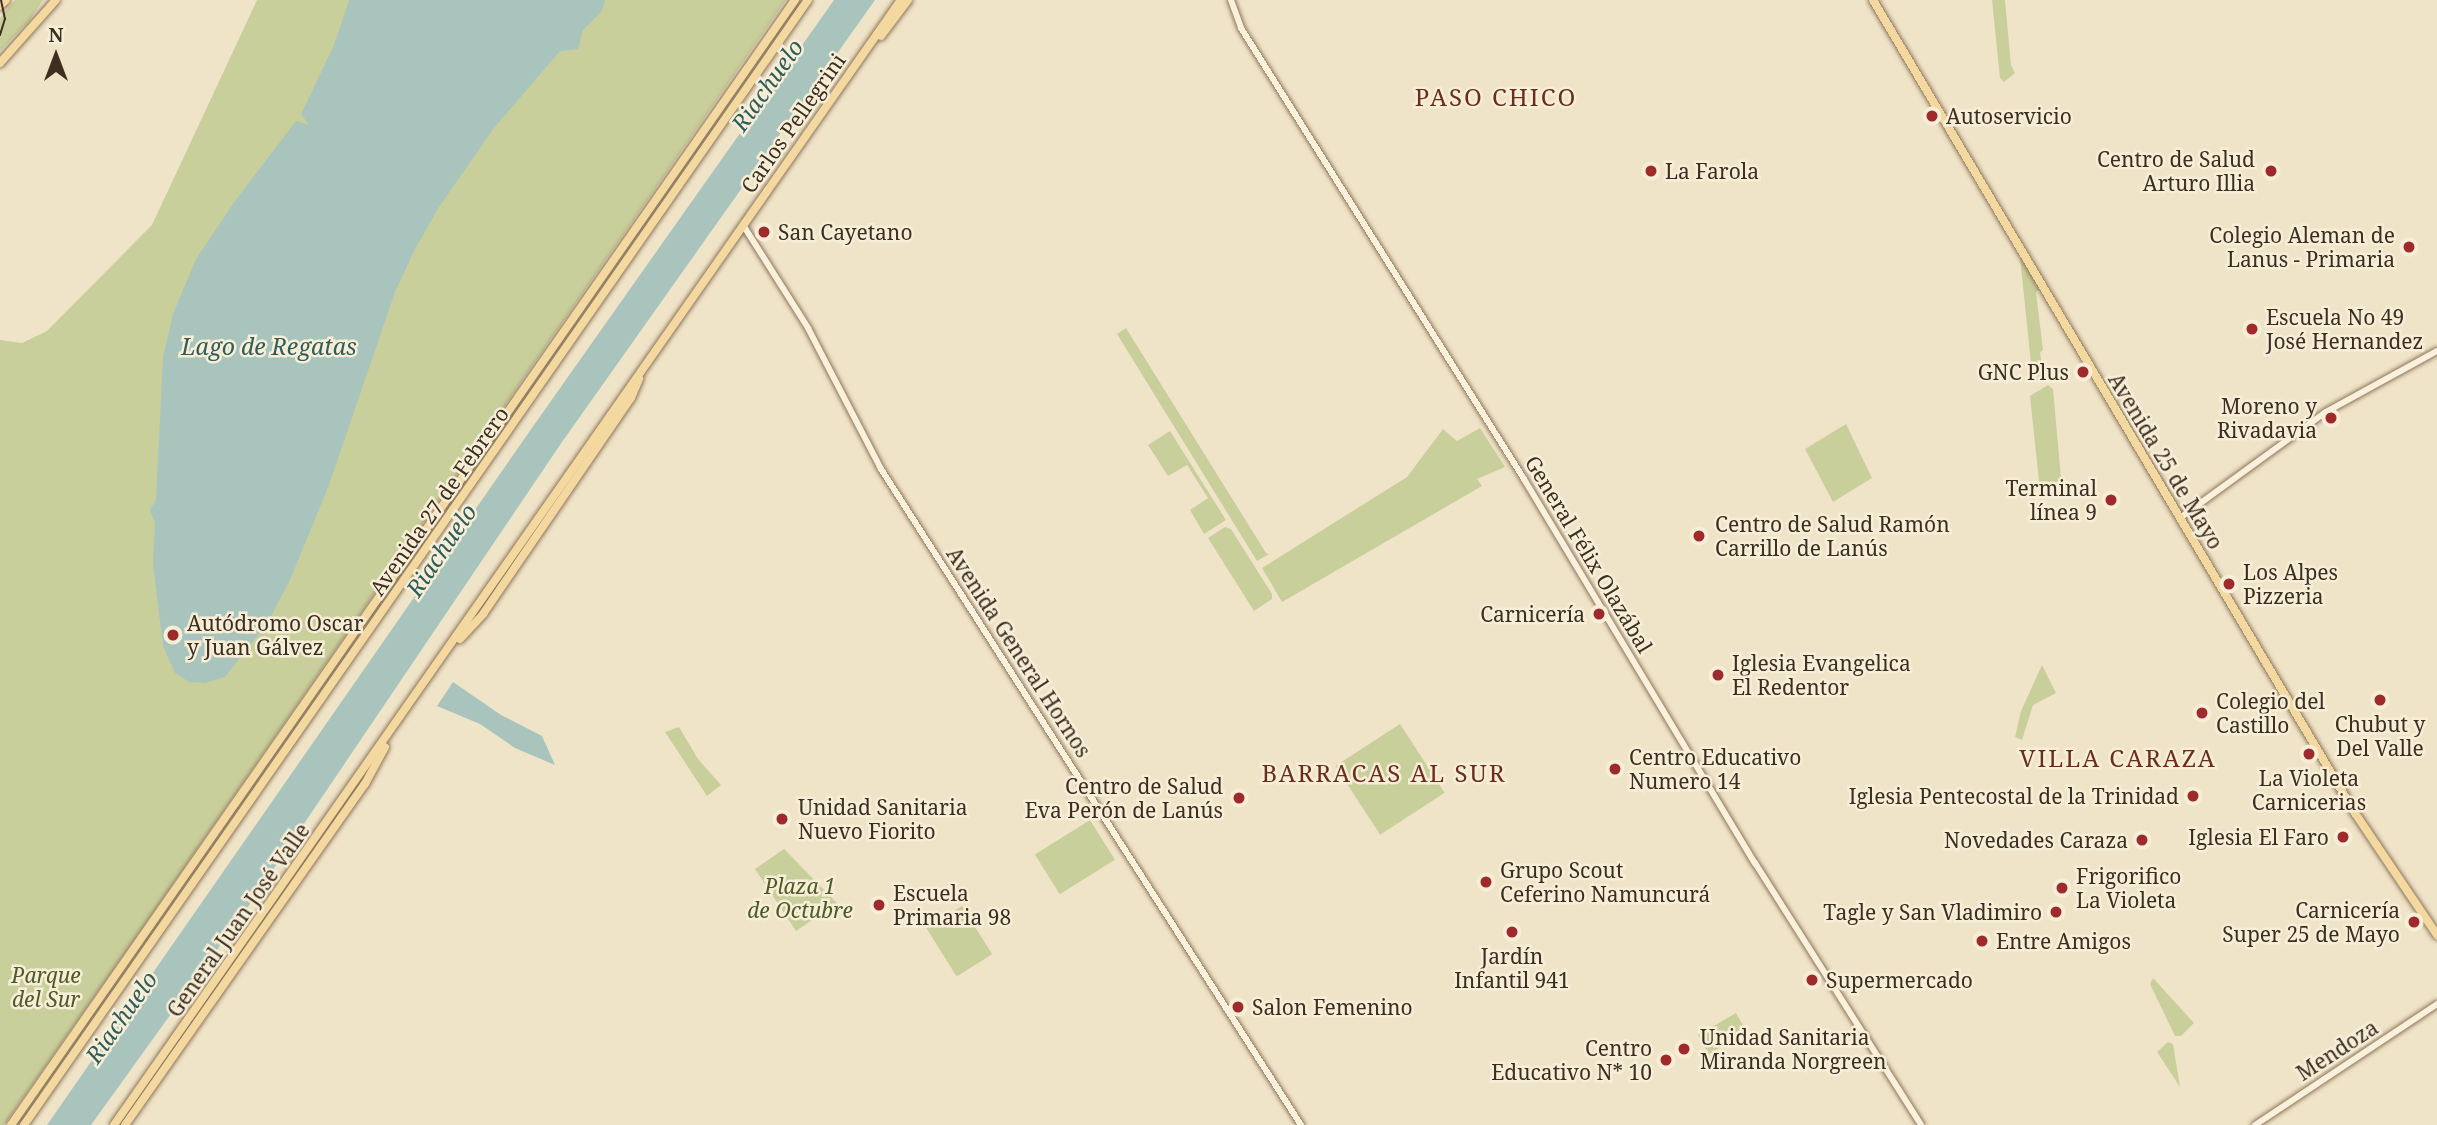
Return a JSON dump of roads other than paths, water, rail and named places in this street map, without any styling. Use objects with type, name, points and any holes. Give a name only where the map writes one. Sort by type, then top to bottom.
[{"type":"main road","points":[[0,6],[5,0]]},
{"type":"main road","points":[[0,62],[56,0]]},
{"type":"main road","name":"Avenida 27 de Febrero","points":[[11,1125],[795,0]]},
{"type":"main road","name":"Avenida 27 de Febrero","points":[[24,1125],[808,0]]},
{"type":"main road","name":"Carlos Pellegrini","points":[[743,225],[901,0]]},
{"type":"main road","name":"Carlos Pellegrini","points":[[872,41],[883,34],[908,0]]},
{"type":"main road","name":"Avenida 25 de Mayo","points":[[1873,0],[2355,813],[2437,935]]},
{"type":"main road","name":"General Juan José Valle","points":[[114,1125],[743,225]]},
{"type":"main road","name":"General Juan José Valle","points":[[125,1125],[365,784],[380,760],[389,735]]},
{"type":"street","name":"General Félix Olazábal","points":[[1231,0],[1241,28],[1524,479],[1755,863],[1921,1125]]},
{"type":"street","name":"Avenida General Hornos","points":[[743,225],[808,328],[881,469],[1301,1125]]},
{"type":"street","points":[[2180,518],[2326,412],[2437,351]]},
{"type":"street","name":"Mendoza","points":[[2255,1125],[2437,1004]]},
{"type":"water","name":"Lago de Regatas","points":[[349,0],[605,0],[602,11],[583,30],[578,49],[560,51],[494,128],[439,207],[415,249],[395,292],[329,485],[290,580],[268,622],[225,677],[205,683],[189,682],[175,673],[163,646],[153,564],[155,523],[150,510],[156,499],[163,357],[173,314],[196,259],[235,201],[296,121],[309,125],[301,114],[334,45]]},
{"type":"water","name":"Riachuelo","points":[[834,0],[875,0],[562,442],[245,911],[91,1125],[47,1125],[534,425]]},
{"type":"water","points":[[453,682],[501,715],[542,736],[555,765],[515,748],[480,724],[437,706]]},
{"type":"tram line","points":[[0,35],[5,19],[1,0]]},
{"type":"place","name":"Autoservicio","points":[[1932,116]]},
{"type":"place","name":"La Farola","points":[[1651,171]]},
{"type":"place","name":"Centro de Salud Arturo Illia","points":[[2271,171]]},
{"type":"place","name":"San Cayetano","points":[[764,232]]},
{"type":"place","name":"Colegio Aleman de Lanus - Primaria","points":[[2409,247]]},
{"type":"place","name":"Escuela No 49 José Hernandez","points":[[2252,329]]},
{"type":"place","name":"GNC Plus","points":[[2083,372]]},
{"type":"place","name":"Moreno y Rivadavia","points":[[2331,418]]},
{"type":"place","name":"Terminal línea 9","points":[[2111,500]]},
{"type":"place","name":"Centro de Salud Ramón Carrillo de Lanús","points":[[1699,536]]},
{"type":"place","name":"Los Alpes Pizzeria","points":[[2229,584]]},
{"type":"place","name":"Carnicería","points":[[1599,614]]},
{"type":"place","name":"Autódromo Oscar y Juan Gálvez","points":[[173,635]]},
{"type":"place","name":"Iglesia Evangelica El Redentor","points":[[1718,675]]},
{"type":"place","name":"Chubut y Del Valle","points":[[2380,700]]},
{"type":"place","name":"Colegio del Castillo","points":[[2202,713]]},
{"type":"place","name":"La Violeta Carnicerias","points":[[2309,754]]},
{"type":"place","name":"Centro Educativo Numero 14","points":[[1615,769]]},
{"type":"place","name":"Iglesia Pentecostal de la Trinidad","points":[[2193,796]]},
{"type":"place","name":"Centro de Salud Eva Perón de Lanús","points":[[1239,798]]},
{"type":"place","name":"Unidad Sanitaria Nuevo Fiorito","points":[[782,819]]},
{"type":"place","name":"Iglesia El Faro","points":[[2343,837]]},
{"type":"place","name":"Novedades Caraza","points":[[2142,840]]},
{"type":"place","name":"Grupo Scout Ceferino Namuncurá","points":[[1486,882]]},
{"type":"place","name":"Frigorifico La Violeta","points":[[2062,888]]},
{"type":"place","name":"Escuela Primaria 98","points":[[879,905]]},
{"type":"place","name":"Tagle y San Vladimiro","points":[[2056,912]]},
{"type":"place","name":"Carnicería Super 25 de Mayo","points":[[2414,922]]},
{"type":"place","name":"Jardín Infantil 941","points":[[1512,932]]},
{"type":"place","name":"Entre Amigos","points":[[1982,941]]},
{"type":"place","name":"Supermercado","points":[[1812,980]]},
{"type":"place","name":"Salon Femenino","points":[[1238,1007]]},
{"type":"place","name":"Unidad Sanitaria Miranda Norgreen","points":[[1684,1049]]},
{"type":"place","name":"Centro Educativo N* 10","points":[[1666,1060]]},
{"type":"district","name":"PASO CHICO","points":[[1496,97]]},
{"type":"district","name":"VILLA CARAZA","points":[[2118,758]]},
{"type":"district","name":"BARRACAS AL SUR","points":[[1384,773]]},
{"type":"park label","name":"Plaza 1 de Octubre","points":[[800,898]]},
{"type":"park label","name":"Parque del Sur","points":[[46,987]]}]
